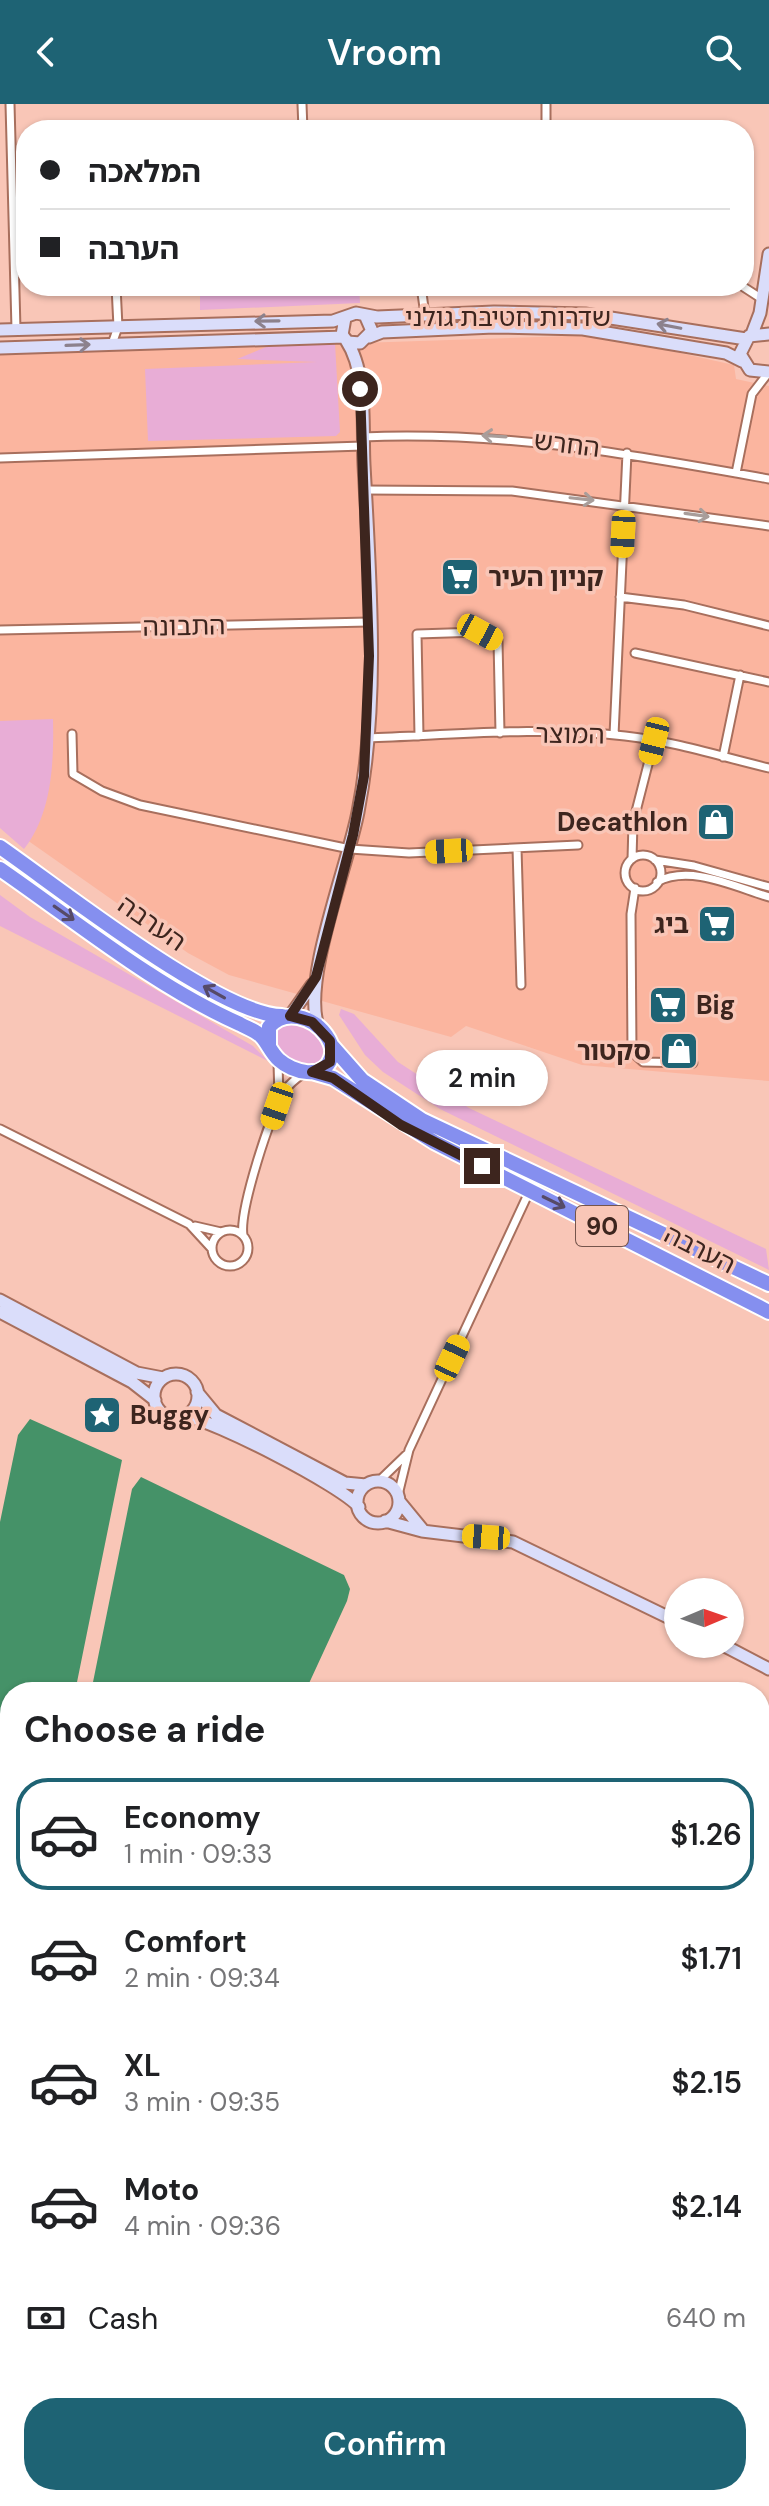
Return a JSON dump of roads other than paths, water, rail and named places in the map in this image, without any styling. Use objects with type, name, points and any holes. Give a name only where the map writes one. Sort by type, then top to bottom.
[{"type":"highway","name":"הערבה","points":[[0,847],[201,985],[257,1012],[288,1016]]},
{"type":"highway","name":"הערבה","points":[[0,869],[181,993],[257,1033],[273,1052]]},
{"type":"highway","points":[[273,1052],[269,1027],[288,1016],[318,1026]]},
{"type":"highway","name":"90","points":[[318,1026],[332,1046]]},
{"type":"highway","name":"הערבה","points":[[332,1046],[362,1080],[422,1120],[769,1284]]},
{"type":"highway","points":[[309,1072],[327,1066],[332,1046]]},
{"type":"highway","name":"90","points":[[273,1052],[293,1069],[309,1072]]},
{"type":"highway","name":"הערבה","points":[[309,1072],[333,1078],[401,1125],[769,1312]]},
{"type":"street","points":[[10,104],[16,329]]},
{"type":"street","points":[[752,394],[741,349],[762,302],[769,254]]},
{"type":"street","points":[[112,344],[118,327],[116,296]]},
{"type":"street","points":[[422,296],[425,315]]},
{"type":"street","points":[[754,296],[762,302],[769,333]]},
{"type":"street","points":[[0,330],[345,318],[353,313],[365,315],[371,325],[360,389]]},
{"type":"street","name":"שדרות חטיבת גולני","points":[[365,315],[585,314],[749,336],[769,333]]},
{"type":"street","points":[[318,1026],[314,1008],[316,977],[350,849],[367,738],[369,622],[360,389],[353,352],[341,326],[345,318]]},
{"type":"street","name":"שדרות חטיבת גולני","points":[[368,338],[382,332],[494,327],[583,329],[726,353],[757,373],[769,372]]},
{"type":"street","points":[[0,348],[345,339],[357,344],[368,338]]},
{"type":"street","points":[[736,473],[752,394],[769,372]]},
{"type":"street","name":"החרש","points":[[0,458],[469,435],[627,453],[769,479]]},
{"type":"street","points":[[614,735],[627,453]]},
{"type":"street","points":[[365,490],[485,489],[625,504],[769,526]]},
{"type":"street","points":[[620,597],[684,605],[769,626]]},
{"type":"street","name":"התבונה","points":[[0,630],[369,622]]},
{"type":"street","points":[[419,736],[417,634],[464,632],[480,632],[498,641],[500,733]]},
{"type":"street","points":[[635,653],[769,682]]},
{"type":"street","points":[[723,757],[740,675]]},
{"type":"street","name":"המוצר","points":[[367,738],[500,733],[614,735],[654,741],[769,768]]},
{"type":"street","points":[[72,734],[73,774],[115,796],[181,815],[350,849],[409,853],[578,845]]},
{"type":"street","points":[[654,741],[633,823],[632,859],[625,873],[635,888],[631,914],[631,1045],[637,1059],[693,1063]]},
{"type":"street","points":[[517,848],[521,985]]},
{"type":"street","points":[[632,859],[642,855],[769,887]]},
{"type":"street","points":[[655,860],[660,869],[657,882]]},
{"type":"street","points":[[635,888],[647,890],[670,875],[687,874],[769,897]]},
{"type":"street","points":[[288,1016],[316,977]]},
{"type":"street","points":[[189,1224],[212,1249],[219,1262],[236,1265],[248,1251],[243,1235],[243,1210],[279,1100],[281,1075],[273,1052]]},
{"type":"street","points":[[279,1100],[290,1083],[309,1072]]},
{"type":"street","points":[[0,1129],[189,1224],[243,1235]]},
{"type":"street","points":[[385,1521],[397,1511],[409,1450],[530,1190]]},
{"type":"street","points":[[212,1249],[213,1241],[243,1210]]},
{"type":"street","points":[[0,1300],[137,1373],[163,1378],[184,1375],[216,1415],[345,1483],[366,1485],[379,1481],[409,1450]]},
{"type":"street","points":[[0,1312],[132,1382],[155,1400],[165,1415],[185,1416],[230,1433],[340,1492],[359,1507],[368,1520],[429,1532],[513,1542],[664,1615]]},
{"type":"street","points":[[155,1400],[155,1390],[163,1378]]},
{"type":"street","points":[[185,1416],[195,1406],[197,1392]]},
{"type":"street","points":[[379,1481],[392,1486],[413,1522],[429,1532]]},
{"type":"street","points":[[359,1507],[358,1496],[366,1485]]},
{"type":"street","points":[[744,1656],[769,1669]]},
{"type":"place","name":"קניון העיר","points":[[460,577]]},
{"type":"place","name":"Decathlon","points":[[716,822]]},
{"type":"place","name":"ביג","points":[[717,924]]},
{"type":"place","name":"Big","points":[[668,1005]]},
{"type":"place","name":"סקטור","points":[[679,1051]]},
{"type":"place","name":"Buggy","points":[[102,1415]]}]
